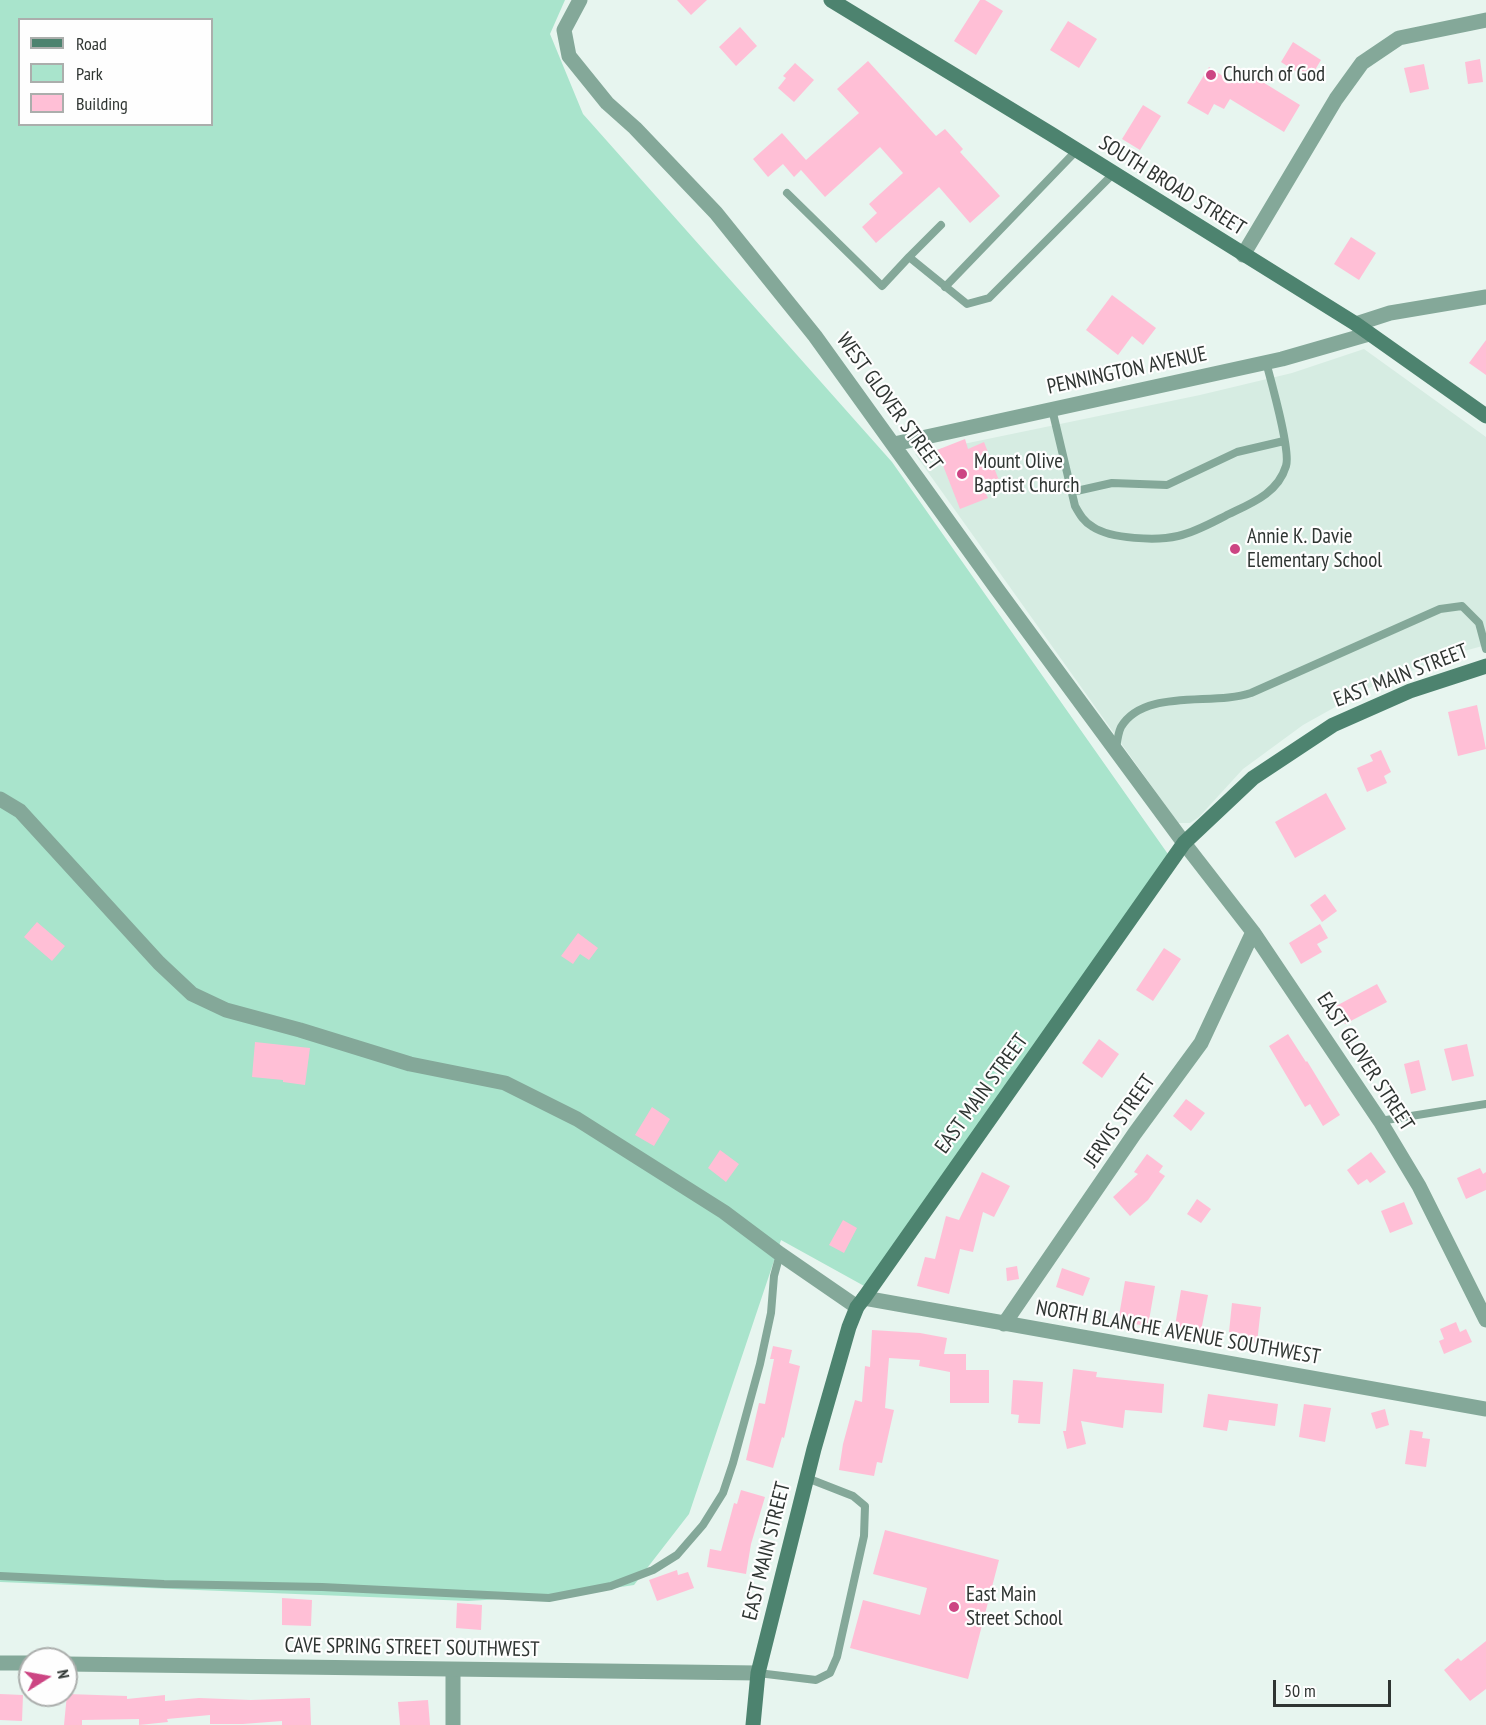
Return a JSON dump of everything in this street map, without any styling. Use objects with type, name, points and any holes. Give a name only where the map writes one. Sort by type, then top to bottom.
[{"type":"main road","name":"SOUTH BROAD STREET","points":[[831,0],[1356,324],[1486,416]]},
{"type":"main road","name":"EAST MAIN STREET","points":[[753,1725],[758,1673],[807,1478],[849,1327],[861,1303],[1184,843],[1253,778],[1334,725],[1410,691],[1486,666]]},
{"type":"street","name":"WEST GLOVER STREET","points":[[580,0],[564,30],[569,56],[607,104],[635,128],[716,213],[815,336],[1184,843]]},
{"type":"street","points":[[1242,255],[1336,99],[1362,63],[1399,38],[1486,20]]},
{"type":"street","points":[[1356,324],[1390,313],[1486,297]]},
{"type":"street","name":"PENNINGTON AVENUE","points":[[894,444],[1266,362],[1369,334]]},
{"type":"street","points":[[0,799],[20,811],[159,963],[192,994],[226,1010],[410,1064],[506,1083],[577,1119],[724,1212],[780,1254],[861,1303]]},
{"type":"street","name":"EAST GLOVER STREET","points":[[1184,843],[1253,932],[1380,1121],[1419,1186],[1486,1320]]},
{"type":"street","name":"JERVIS STREET","points":[[1004,1324],[1135,1133],[1202,1043],[1253,932]]},
{"type":"street","name":"NORTH BLANCHE AVENUE SOUTHWEST","points":[[861,1303],[1004,1324],[1486,1409]]},
{"type":"street","points":[[0,1663],[18,1663]]},
{"type":"street","name":"CAVE SPRING STREET SOUTHWEST","points":[[78,1664],[758,1673]]},
{"type":"street","points":[[453,1670],[453,1725]]},
{"type":"lane","points":[[945,287],[1077,150]]},
{"type":"lane","points":[[909,257],[967,304],[989,298],[1113,174]]},
{"type":"lane","points":[[787,193],[882,286],[941,225]]},
{"type":"lane","points":[[1052,409],[1075,506],[1082,518],[1093,528],[1108,533],[1137,538],[1177,537],[1259,499],[1274,488],[1281,478],[1287,464],[1266,362]]},
{"type":"lane","points":[[1072,492],[1112,483],[1167,485],[1237,452],[1284,441]]},
{"type":"lane","points":[[1116,749],[1120,728],[1132,713],[1145,706],[1165,702],[1231,699],[1251,693],[1440,609],[1462,606],[1479,623],[1486,649]]},
{"type":"lane","points":[[1380,1121],[1486,1104]]},
{"type":"lane","points":[[0,1576],[164,1584],[322,1587],[549,1598],[611,1586],[653,1570],[677,1555],[703,1525],[723,1493],[760,1364],[771,1313],[774,1275],[780,1254]]},
{"type":"lane","points":[[758,1673],[816,1680],[830,1673],[837,1657],[864,1536],[865,1506],[853,1496],[807,1478]]},
{"type":"shaded area","name":"Annie K. Davie Elementary School","points":[[1364,349],[1486,437],[1486,645],[1457,653],[1371,687],[1303,725],[1243,769],[1199,817],[1190,823],[1178,823],[915,454],[1200,395],[1292,373]]},
{"type":"green space","points":[[0,0],[565,0],[550,34],[583,114],[892,462],[1170,857],[866,1287],[781,1240],[689,1514],[634,1585],[568,1595],[468,1601],[0,1582]]},
{"type":"building","points":[[677,0],[707,0],[691,15]]},
{"type":"building","points":[[980,0],[985,0],[1003,11],[976,55],[954,41]]},
{"type":"building","points":[[1068,21],[1097,39],[1079,68],[1050,50]]},
{"type":"building","points":[[740,27],[757,46],[736,66],[719,47]]},
{"type":"building","points":[[1293,42],[1321,60],[1309,80],[1281,62]]},
{"type":"building","points":[[1480,59],[1483,82],[1468,84],[1465,62]]},
{"type":"building","points":[[868,61],[936,136],[945,129],[963,149],[960,152],[1000,196],[970,223],[939,187],[876,243],[862,227],[877,213],[869,204],[903,173],[880,147],[825,197],[801,170],[794,177],[783,164],[768,177],[753,159],[782,133],[806,160],[859,113],[837,89]]},
{"type":"building","points":[[795,63],[814,80],[794,102],[778,88],[786,78],[783,76]]},
{"type":"building","points":[[1424,64],[1429,89],[1410,93],[1404,68]]},
{"type":"building","points":[[1209,67],[1232,82],[1240,68],[1300,105],[1284,132],[1230,99],[1224,109],[1214,104],[1208,115],[1187,103]]},
{"type":"building","points":[[1143,105],[1161,116],[1140,150],[1122,139]]},
{"type":"building","points":[[1351,237],[1376,253],[1359,280],[1334,264]]},
{"type":"building","points":[[1112,295],[1156,328],[1143,345],[1132,336],[1118,355],[1086,330]]},
{"type":"building","points":[[1486,340],[1486,375],[1469,363]]},
{"type":"building","name":"Mount Olive Baptist Church","points":[[965,439],[968,449],[984,442],[1000,483],[984,490],[988,498],[960,509],[937,450]]},
{"type":"building","points":[[1477,705],[1486,749],[1458,756],[1448,712]]},
{"type":"building","points":[[1381,750],[1391,772],[1384,776],[1387,783],[1367,792],[1357,768],[1373,761],[1370,755]]},
{"type":"building","points":[[1326,793],[1346,829],[1295,858],[1275,822]]},
{"type":"building","points":[[1325,894],[1337,911],[1322,922],[1310,905]]},
{"type":"building","points":[[37,922],[65,946],[52,961],[24,937]]},
{"type":"building","points":[[1320,924],[1328,938],[1317,944],[1322,952],[1301,964],[1289,943]]},
{"type":"building","points":[[578,933],[598,948],[589,960],[580,954],[573,964],[561,956]]},
{"type":"building","points":[[1164,948],[1181,959],[1153,1001],[1136,990]]},
{"type":"building","points":[[1377,984],[1387,1002],[1345,1024],[1336,1006]]},
{"type":"building","points":[[1288,1034],[1340,1115],[1323,1126],[1310,1104],[1305,1107],[1269,1046]]},
{"type":"building","points":[[1099,1039],[1119,1054],[1102,1078],[1082,1063]]},
{"type":"building","points":[[255,1042],[310,1048],[305,1085],[252,1077]]},
{"type":"building","points":[[1467,1044],[1474,1076],[1452,1081],[1444,1049]]},
{"type":"building","points":[[1419,1060],[1426,1090],[1411,1094],[1404,1064]]},
{"type":"building","points":[[1186,1099],[1205,1113],[1191,1131],[1173,1116]]},
{"type":"building","points":[[652,1107],[670,1119],[654,1146],[635,1135]]},
{"type":"building","points":[[720,1150],[739,1164],[726,1182],[708,1168]]},
{"type":"building","points":[[1371,1152],[1386,1172],[1370,1183],[1367,1179],[1358,1185],[1347,1170]]},
{"type":"building","points":[[1147,1154],[1163,1166],[1159,1172],[1165,1176],[1148,1200],[1130,1216],[1113,1197],[1138,1174],[1134,1172]]},
{"type":"building","points":[[1480,1168],[1483,1174],[1486,1172],[1486,1190],[1466,1199],[1457,1178]]},
{"type":"building","points":[[982,1172],[1010,1186],[994,1217],[983,1212],[973,1252],[960,1249],[949,1294],[917,1286],[925,1257],[935,1259],[946,1216],[959,1220]]},
{"type":"building","points":[[1197,1199],[1211,1209],[1201,1223],[1187,1214]]},
{"type":"building","points":[[1404,1202],[1413,1224],[1390,1233],[1381,1211]]},
{"type":"building","points":[[843,1220],[857,1228],[844,1253],[829,1245]]},
{"type":"building","points":[[1017,1266],[1019,1279],[1007,1281],[1006,1268]]},
{"type":"building","points":[[1062,1268],[1090,1278],[1083,1296],[1056,1287]]},
{"type":"building","points":[[1125,1281],[1155,1286],[1148,1326],[1128,1323],[1129,1318],[1119,1316]]},
{"type":"building","points":[[1181,1290],[1208,1295],[1201,1331],[1175,1326]]},
{"type":"building","points":[[1232,1303],[1261,1307],[1257,1343],[1243,1342],[1244,1334],[1229,1332]]},
{"type":"building","points":[[1456,1322],[1460,1332],[1466,1329],[1472,1342],[1444,1354],[1439,1341],[1444,1339],[1440,1329]]},
{"type":"building","points":[[872,1330],[920,1333],[947,1338],[944,1354],[966,1354],[966,1370],[989,1370],[989,1403],[950,1403],[950,1372],[919,1366],[920,1360],[889,1358],[885,1408],[894,1410],[882,1463],[877,1462],[874,1476],[839,1470],[843,1444],[855,1400],[862,1402],[865,1366],[870,1367]]},
{"type":"building","points":[[773,1346],[792,1350],[789,1363],[800,1366],[784,1438],[782,1437],[773,1468],[746,1460],[759,1403],[765,1404],[774,1359],[770,1359]]},
{"type":"building","points":[[1073,1369],[1097,1372],[1096,1377],[1164,1384],[1162,1413],[1125,1410],[1123,1428],[1081,1421],[1086,1444],[1067,1449],[1063,1431],[1066,1431]]},
{"type":"building","points":[[1013,1380],[1043,1382],[1040,1424],[1018,1423],[1019,1415],[1011,1414]]},
{"type":"building","points":[[1208,1394],[1278,1404],[1275,1426],[1229,1420],[1227,1431],[1203,1427]]},
{"type":"building","points":[[1304,1404],[1331,1408],[1325,1442],[1299,1437]]},
{"type":"building","points":[[1385,1409],[1389,1425],[1376,1429],[1371,1413]]},
{"type":"building","points":[[1410,1430],[1423,1432],[1422,1438],[1430,1439],[1426,1467],[1405,1464]]},
{"type":"building","points":[[741,1490],[765,1497],[751,1544],[746,1574],[707,1567],[710,1549],[721,1551],[734,1503],[737,1504]]},
{"type":"building","name":"East Main Street School","points":[[885,1530],[999,1560],[968,1679],[850,1648],[863,1600],[920,1615],[927,1588],[873,1574]]},
{"type":"building","points":[[677,1570],[678,1575],[688,1572],[694,1588],[657,1601],[649,1580]]},
{"type":"building","points":[[282,1598],[312,1600],[311,1626],[282,1625]]},
{"type":"building","points":[[457,1603],[482,1605],[481,1630],[456,1628]]},
{"type":"building","points":[[1486,1641],[1486,1689],[1470,1701],[1444,1670],[1458,1658],[1461,1661]]},
{"type":"building","points":[[0,1694],[18,1695],[18,1707],[23,1707],[22,1721],[0,1720]]},
{"type":"building","points":[[78,1694],[127,1696],[127,1699],[165,1695],[165,1701],[199,1698],[251,1700],[310,1698],[311,1725],[282,1725],[282,1721],[210,1724],[210,1715],[167,1719],[168,1722],[139,1725],[139,1719],[82,1720],[82,1725],[64,1725],[66,1707],[78,1707]]},
{"type":"building","points":[[428,1700],[430,1725],[400,1725],[398,1702]]},
{"type":"place","name":"Church of God","points":[[1211,75]]},
{"type":"place","name":"Mount Olive Baptist Church","points":[[962,474]]},
{"type":"place","name":"Annie K. Davie Elementary School","points":[[1235,549]]},
{"type":"place","name":"East Main Street School","points":[[954,1607]]}]
